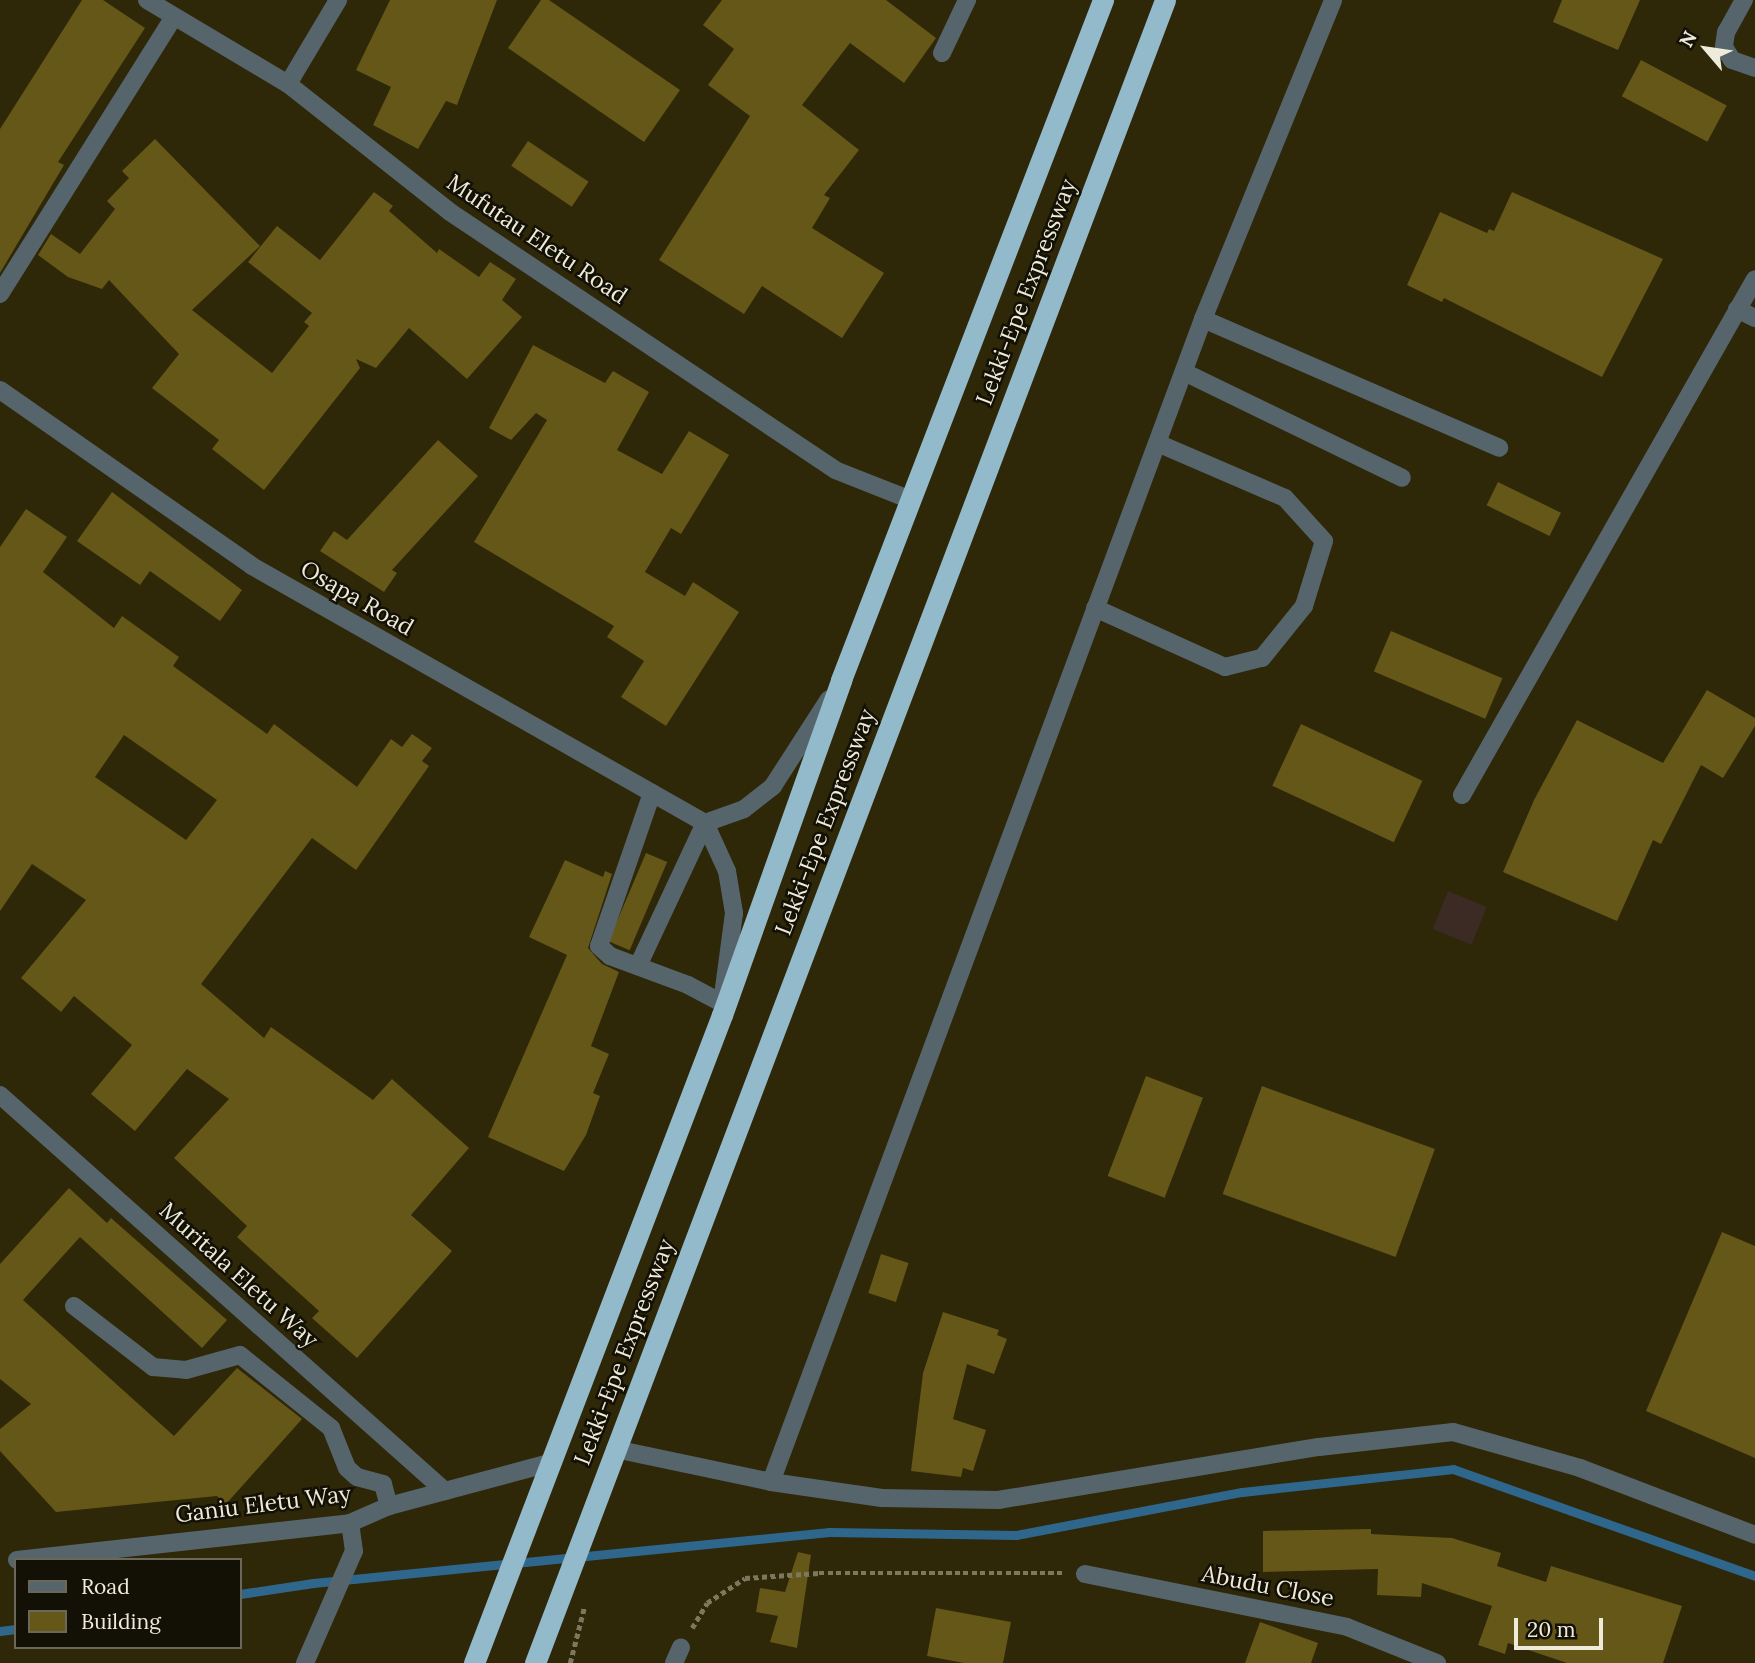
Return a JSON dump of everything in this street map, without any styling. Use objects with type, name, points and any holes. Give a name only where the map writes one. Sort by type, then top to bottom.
[{"type":"highway","name":"Lekki-Epe Expressway","points":[[474,1663],[722,1010],[841,680],[1103,0]]},
{"type":"highway","name":"Lekki-Epe Expressway","points":[[535,1663],[1165,0]]},
{"type":"street","name":"Mufutau Eletu Road","points":[[147,0],[288,84],[450,212],[835,470],[911,500]]},
{"type":"street","points":[[288,84],[338,0]]},
{"type":"street","points":[[942,52],[967,0]]},
{"type":"street","points":[[771,1482],[1203,319],[1333,0]]},
{"type":"street","points":[[1744,0],[1726,32],[1724,47],[1732,60],[1755,68]]},
{"type":"street","points":[[0,294],[174,17]]},
{"type":"street","points":[[1462,795],[1755,279]]},
{"type":"street","points":[[1737,309],[1755,318]]},
{"type":"street","points":[[1203,319],[1499,448]]},
{"type":"street","points":[[1184,372],[1402,478]]},
{"type":"street","name":"Osapa Road","points":[[0,390],[252,566],[705,823]]},
{"type":"street","points":[[1095,608],[1226,667],[1262,658],[1304,606],[1324,541],[1316,532],[1285,498],[1157,443]]},
{"type":"street","points":[[638,966],[705,823],[744,809],[773,786],[841,680]]},
{"type":"street","points":[[652,793],[599,946],[610,956],[638,966],[722,1010],[734,913],[727,871],[705,823]]},
{"type":"street","name":"Muritala Eletu Way","points":[[0,1095],[445,1491]]},
{"type":"street","points":[[74,1306],[153,1367],[186,1370],[240,1355],[331,1428],[347,1468],[358,1477],[383,1484],[389,1506]]},
{"type":"street","points":[[615,1449],[771,1482],[882,1498],[1017,1499],[1319,1447],[1453,1432],[1580,1468],[1755,1535]]},
{"type":"street","name":"Ganiu Eletu Way","points":[[34,1558],[351,1523],[389,1506],[550,1463]]},
{"type":"street","points":[[305,1663],[311,1644],[354,1551],[351,1523]]},
{"type":"street","name":"Abudu Close","points":[[1085,1574],[1347,1627],[1437,1663]]},
{"type":"path","points":[[677,1655],[707,1603],[745,1578],[990,1570],[1085,1574]]},
{"type":"path","points":[[570,1663],[584,1618],[583,1597]]},
{"type":"shaded area","points":[[1448,891],[1487,907],[1472,945],[1433,929]]},
{"type":"building","points":[[82,0],[103,0],[145,28],[58,162],[64,165],[0,273],[0,129]]},
{"type":"building","points":[[390,0],[497,0],[457,105],[446,101],[418,149],[373,125],[391,87],[356,70]]},
{"type":"building","points":[[541,0],[549,0],[680,90],[644,142],[508,48]]},
{"type":"building","points":[[722,0],[886,0],[936,38],[904,83],[850,43],[802,105],[859,150],[824,195],[830,198],[812,228],[884,273],[842,338],[762,286],[744,314],[659,260],[750,116],[708,85],[734,49],[703,25]]},
{"type":"building","points":[[1562,0],[1640,0],[1618,50],[1553,22]]},
{"type":"building","points":[[1641,60],[1727,106],[1707,142],[1622,96]]},
{"type":"building","points":[[155,139],[260,246],[192,310],[272,373],[309,326],[304,322],[312,313],[248,262],[277,226],[320,260],[374,192],[393,206],[389,211],[437,253],[439,249],[479,277],[490,262],[516,279],[502,300],[522,317],[467,379],[409,328],[376,368],[356,359],[360,368],[264,490],[212,449],[219,440],[152,388],[179,354],[109,280],[102,289],[68,277],[38,255],[51,234],[80,254],[115,209],[107,201],[129,178],[122,171]]},
{"type":"building","points":[[528,141],[589,182],[572,207],[511,166]]},
{"type":"building","points":[[1512,192],[1663,259],[1602,377],[1444,298],[1442,302],[1407,285],[1440,212],[1487,233],[1489,229],[1494,231]]},
{"type":"building","points":[[533,345],[605,383],[613,371],[649,392],[617,450],[662,474],[689,431],[729,455],[681,534],[671,528],[645,572],[685,596],[693,582],[739,612],[666,726],[621,697],[644,661],[607,637],[614,626],[474,542],[547,420],[536,413],[511,440],[489,428]]},
{"type":"building","points":[[438,440],[478,476],[392,570],[397,573],[384,592],[320,551],[334,531],[347,540]]},
{"type":"building","points":[[1498,482],[1561,513],[1550,536],[1487,505]]},
{"type":"building","points":[[112,492],[242,590],[220,621],[150,571],[140,585],[77,541]]},
{"type":"building","points":[[26,509],[67,537],[43,572],[114,628],[122,616],[179,657],[173,666],[267,734],[274,724],[357,787],[391,739],[402,747],[412,734],[432,748],[422,761],[429,766],[356,870],[312,838],[201,984],[264,1038],[271,1027],[373,1100],[392,1079],[469,1148],[411,1215],[452,1251],[357,1358],[312,1318],[319,1311],[237,1237],[247,1226],[174,1158],[229,1099],[187,1069],[135,1131],[91,1094],[132,1045],[74,996],[61,1012],[21,978],[86,900],[32,864],[0,911],[0,547]],"holes":[[[124,735],[217,800],[186,840],[95,777]]]},
{"type":"building","points":[[1391,631],[1502,678],[1485,719],[1374,672]]},
{"type":"building","points":[[1707,690],[1755,718],[1755,726],[1723,778],[1701,765],[1661,844],[1653,840],[1617,921],[1503,872],[1534,800],[1577,720],[1663,763]]},
{"type":"building","points":[[1301,724],[1422,781],[1394,842],[1272,786]]},
{"type":"building","points":[[646,853],[667,862],[630,950],[608,941]]},
{"type":"building","points":[[565,860],[603,877],[605,871],[612,874],[588,948],[602,964],[619,972],[591,1046],[609,1054],[593,1093],[600,1096],[586,1135],[564,1171],[488,1137],[567,955],[529,937]]},
{"type":"building","points":[[1146,1076],[1203,1098],[1165,1198],[1108,1176]]},
{"type":"building","points":[[1262,1086],[1435,1149],[1396,1257],[1223,1194]]},
{"type":"building","points":[[69,1188],[107,1223],[111,1218],[227,1320],[202,1348],[80,1237],[23,1300],[174,1436],[237,1368],[302,1419],[226,1504],[217,1496],[56,1512],[0,1451],[0,1429],[31,1404],[0,1379],[0,1264]]},
{"type":"building","points":[[1722,1232],[1755,1246],[1755,1458],[1646,1411]]},
{"type":"building","points":[[881,1254],[909,1263],[896,1302],[868,1293]]},
{"type":"building","points":[[943,1312],[999,1330],[997,1335],[1007,1339],[994,1374],[967,1364],[953,1419],[986,1430],[973,1471],[963,1468],[961,1477],[911,1471],[923,1373]]},
{"type":"building","points":[[1371,1529],[1371,1534],[1452,1538],[1501,1553],[1497,1566],[1546,1582],[1551,1566],[1682,1606],[1663,1663],[1567,1663],[1508,1643],[1505,1654],[1478,1645],[1492,1606],[1422,1583],[1421,1597],[1377,1595],[1378,1569],[1263,1572],[1263,1531]]},
{"type":"building","points":[[798,1552],[811,1555],[797,1648],[770,1642],[778,1616],[756,1612],[760,1588],[785,1592]]},
{"type":"building","points":[[936,1608],[1011,1622],[1003,1663],[964,1663],[927,1656]]},
{"type":"building","points":[[1260,1622],[1318,1643],[1311,1663],[1245,1663]]},
{"type":"waterway","points":[[242,1594],[313,1583],[829,1532],[1016,1535],[1242,1492],[1453,1469],[1755,1576]]},
{"type":"waterway","points":[[0,1631],[14,1629]]}]
